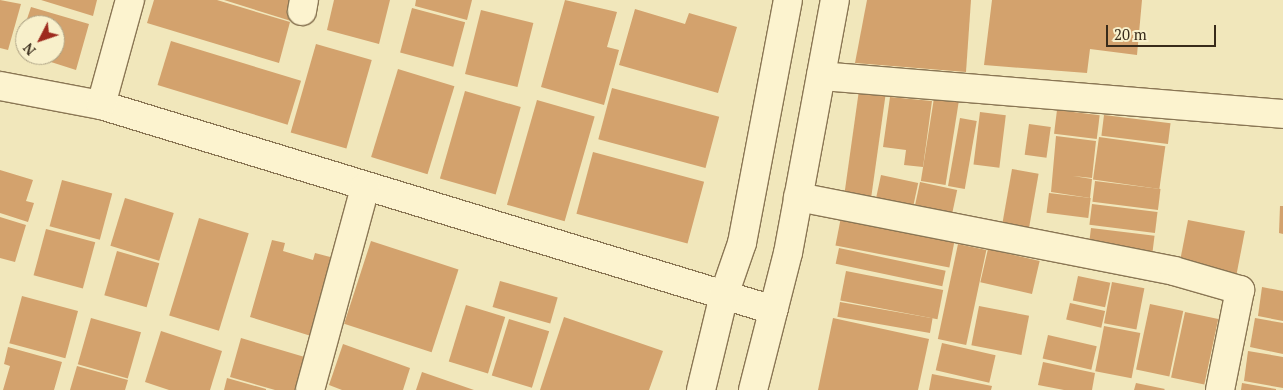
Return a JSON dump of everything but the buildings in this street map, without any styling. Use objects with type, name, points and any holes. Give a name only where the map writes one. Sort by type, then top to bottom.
[{"type":"street","points":[[101,105],[130,0]]},
{"type":"street","points":[[701,390],[724,295],[742,243],[788,0]]},
{"type":"street","points":[[753,390],[798,197],[835,0]]},
{"type":"street","points":[[821,76],[1283,114]]},
{"type":"street","points":[[0,86],[101,105],[773,310]]},
{"type":"street","points":[[310,390],[365,187]]},
{"type":"street","points":[[798,197],[1174,271],[1240,290],[1220,390]]}]
